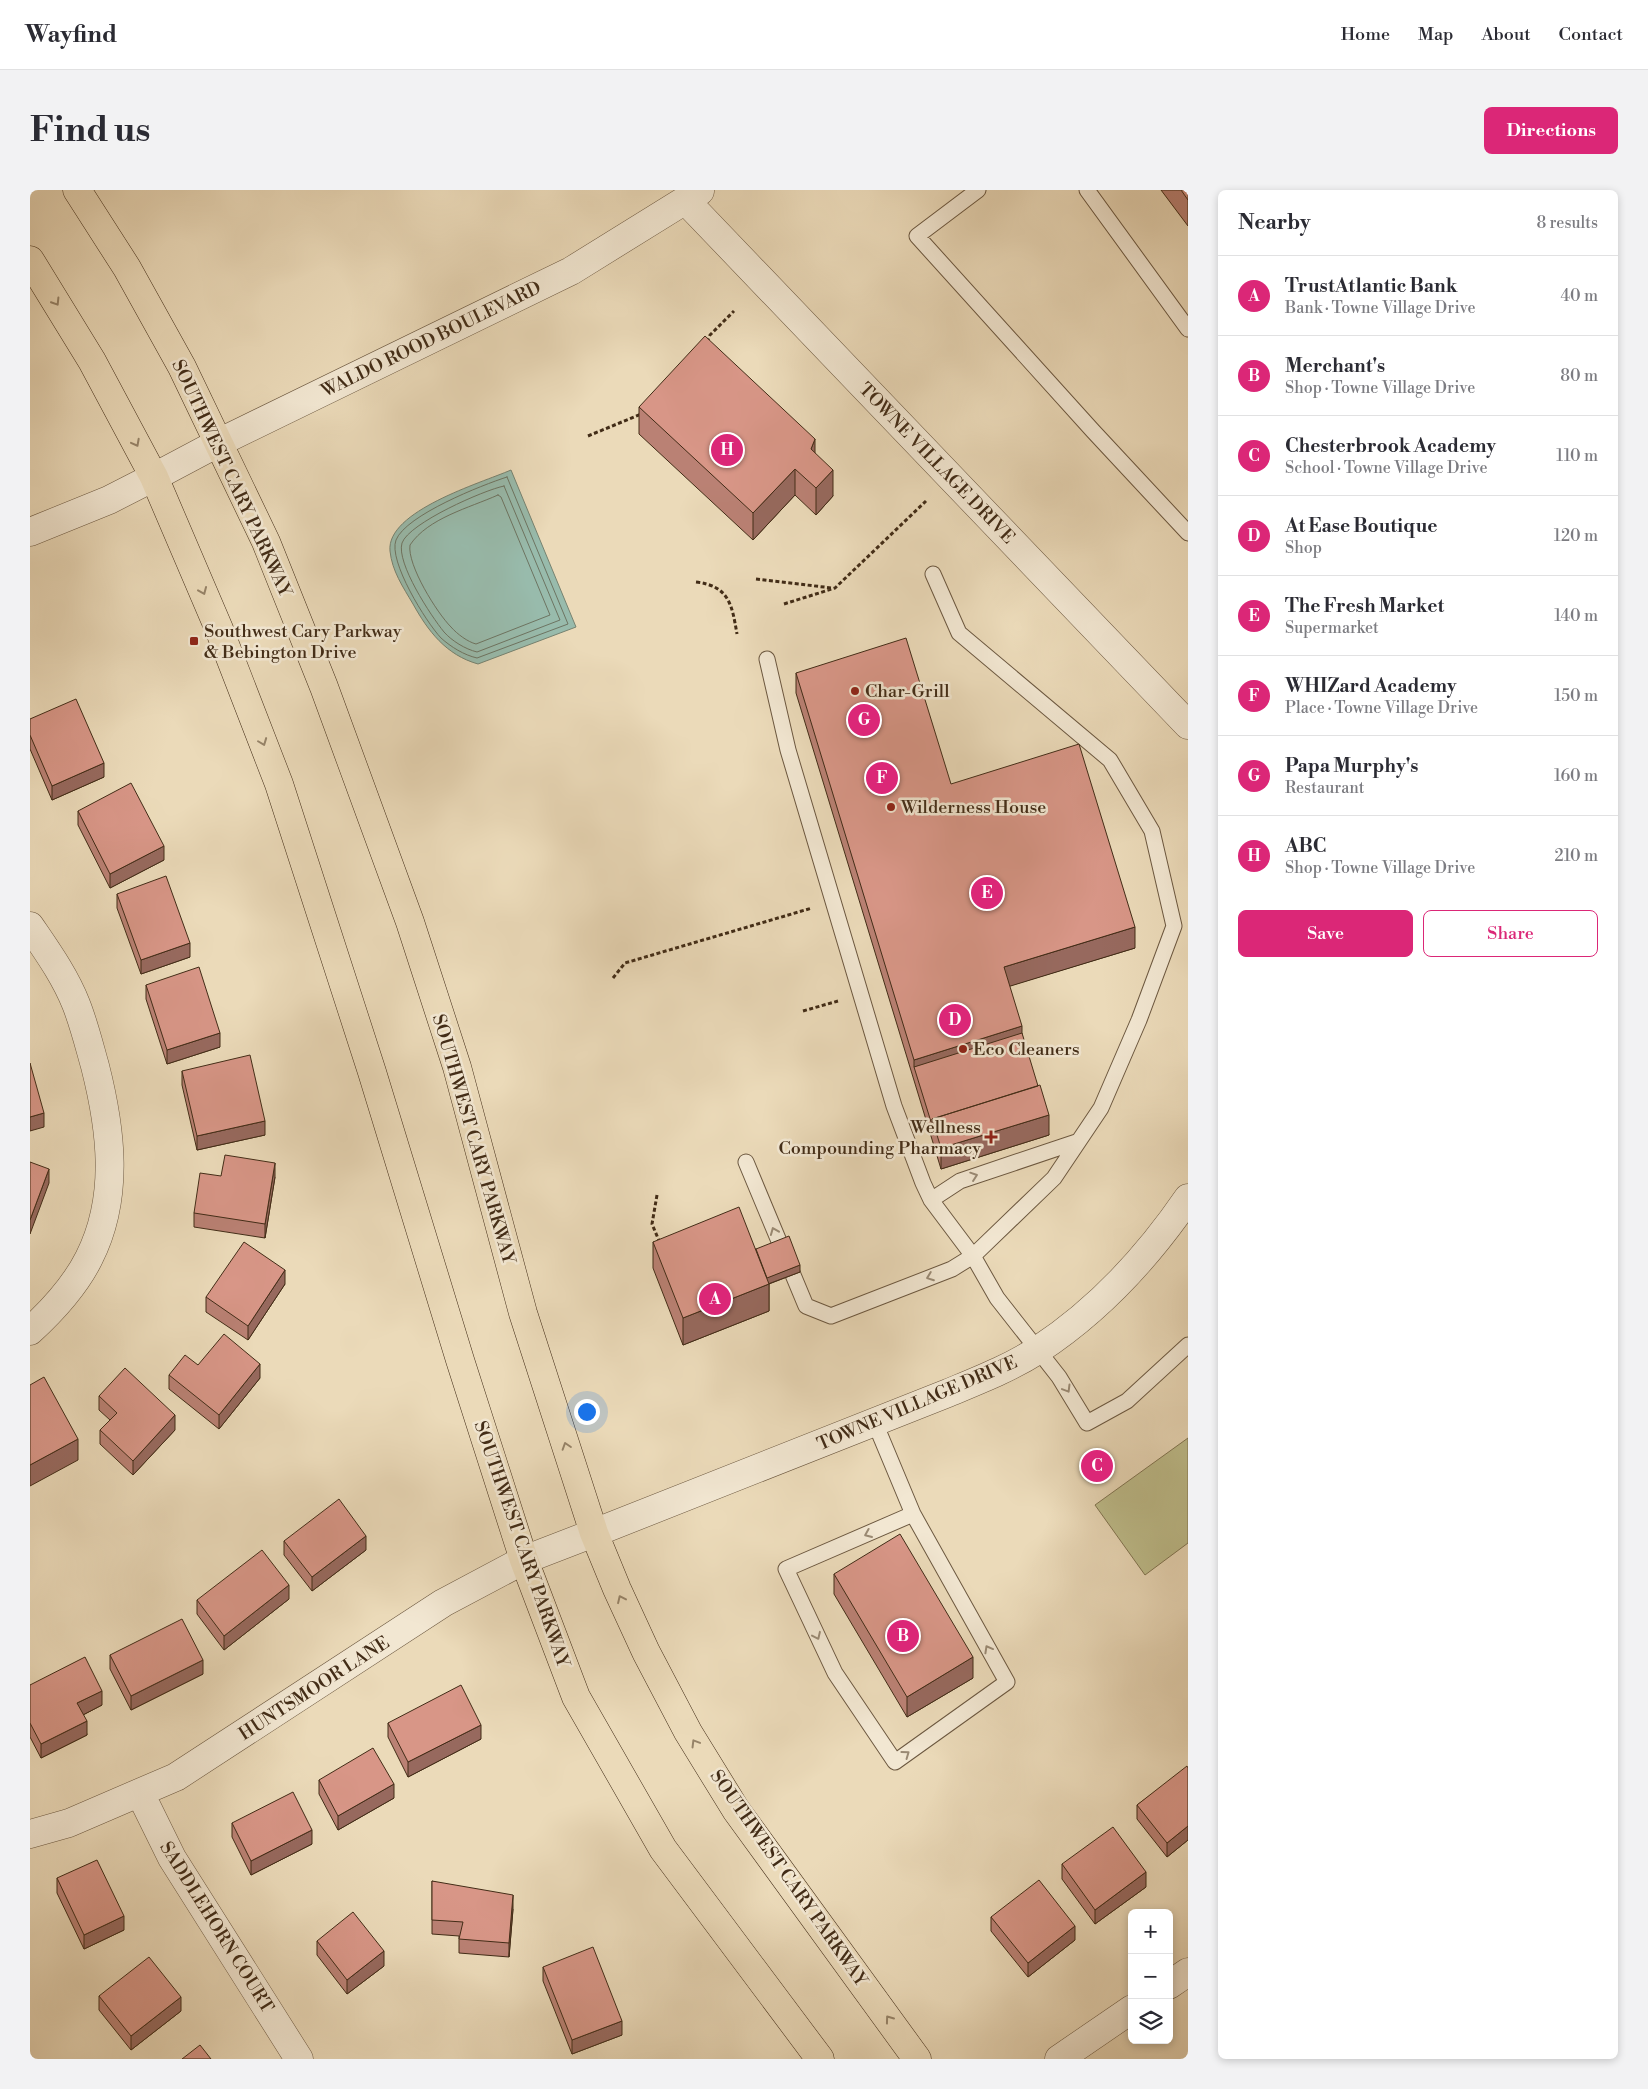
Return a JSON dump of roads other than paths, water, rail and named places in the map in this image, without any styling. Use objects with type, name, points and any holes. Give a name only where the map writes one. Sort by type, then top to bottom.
[{"type":"main road","name":"SOUTHWEST CARY PARKWAY","points":[[77,190],[132,276],[182,367],[266,542],[324,687],[410,922],[457,1067],[523,1313],[594,1533],[617,1589],[646,1652],[688,1732],[736,1810],[917,2059]]},
{"type":"main road","name":"SOUTHWEST CARY PARKWAY","points":[[30,260],[92,361],[154,477],[219,629],[279,784],[369,1063],[460,1360],[524,1560],[576,1697],[663,1849],[820,2059]]},
{"type":"street","name":"WALDO ROOD BOULEVARD","points":[[30,532],[109,500],[218,443],[571,271],[689,194]]},
{"type":"street","name":"TOWNE VILLAGE DRIVE","points":[[689,194],[1188,725]]},
{"type":"street","points":[[30,926],[57,966],[76,1004],[88,1040],[104,1105],[109,1140],[110,1175],[107,1204],[89,1258],[72,1285],[52,1310],[30,1331]]},
{"type":"street","name":"TOWNE VILLAGE DRIVE","points":[[594,1533],[875,1423],[997,1372],[1037,1350],[1086,1315],[1127,1276],[1163,1234],[1188,1198]]},
{"type":"street","name":"HUNTSMOOR LANE","points":[[30,1834],[69,1823],[176,1778],[443,1603],[524,1560],[594,1533]]},
{"type":"street","name":"SADDLEHORN COURT","points":[[140,1793],[172,1858],[299,2059]]},
{"type":"street","points":[[1173,1982],[1188,1972]]},
{"type":"street","points":[[1059,2059],[1128,2012]]},
{"type":"lane","points":[[978,190],[917,236],[1188,533]]},
{"type":"lane","points":[[1087,190],[1188,328]]},
{"type":"lane","points":[[746,1162],[806,1306],[832,1316],[952,1269],[973,1256],[1054,1178],[1101,1108],[1138,1020],[1174,926],[1152,831],[1110,760],[959,633],[933,574]]},
{"type":"lane","points":[[767,659],[788,750],[889,1087],[923,1183],[931,1200],[973,1256],[997,1298],[1063,1383],[1087,1423],[1127,1401],[1188,1345]]},
{"type":"lane","points":[[931,1200],[960,1181],[1079,1141]]},
{"type":"lane","points":[[875,1423],[912,1514],[1007,1682],[895,1762],[835,1673],[786,1569],[912,1514]]},
{"type":"water","points":[[511,470],[576,627],[478,664],[456,655],[439,641],[419,614],[398,579],[390,551],[393,537],[403,523],[419,511],[458,491]]},
{"type":"place","name":"ABC","points":[[727,450]]},
{"type":"place","name":"Southwest Cary Parkway & Bebington Drive","points":[[194,641]]},
{"type":"place","name":"Char-Grill","points":[[855,691]]},
{"type":"place","name":"Papa Murphy's","points":[[864,720]]},
{"type":"place","name":"WHIZard Academy","points":[[882,778]]},
{"type":"place","name":"Wilderness House","points":[[891,807]]},
{"type":"place","name":"The Fresh Market","points":[[987,893]]},
{"type":"place","name":"At Ease Boutique","points":[[955,1020]]},
{"type":"place","name":"Eco Cleaners","points":[[963,1049]]},
{"type":"place","name":"Wellness Compounding Pharmacy","points":[[991,1137]]},
{"type":"place","name":"TrustAtlantic Bank","points":[[715,1299]]},
{"type":"place","name":"Chesterbrook Academy","points":[[1097,1466]]},
{"type":"place","name":"Merchant's","points":[[903,1636]]}]
